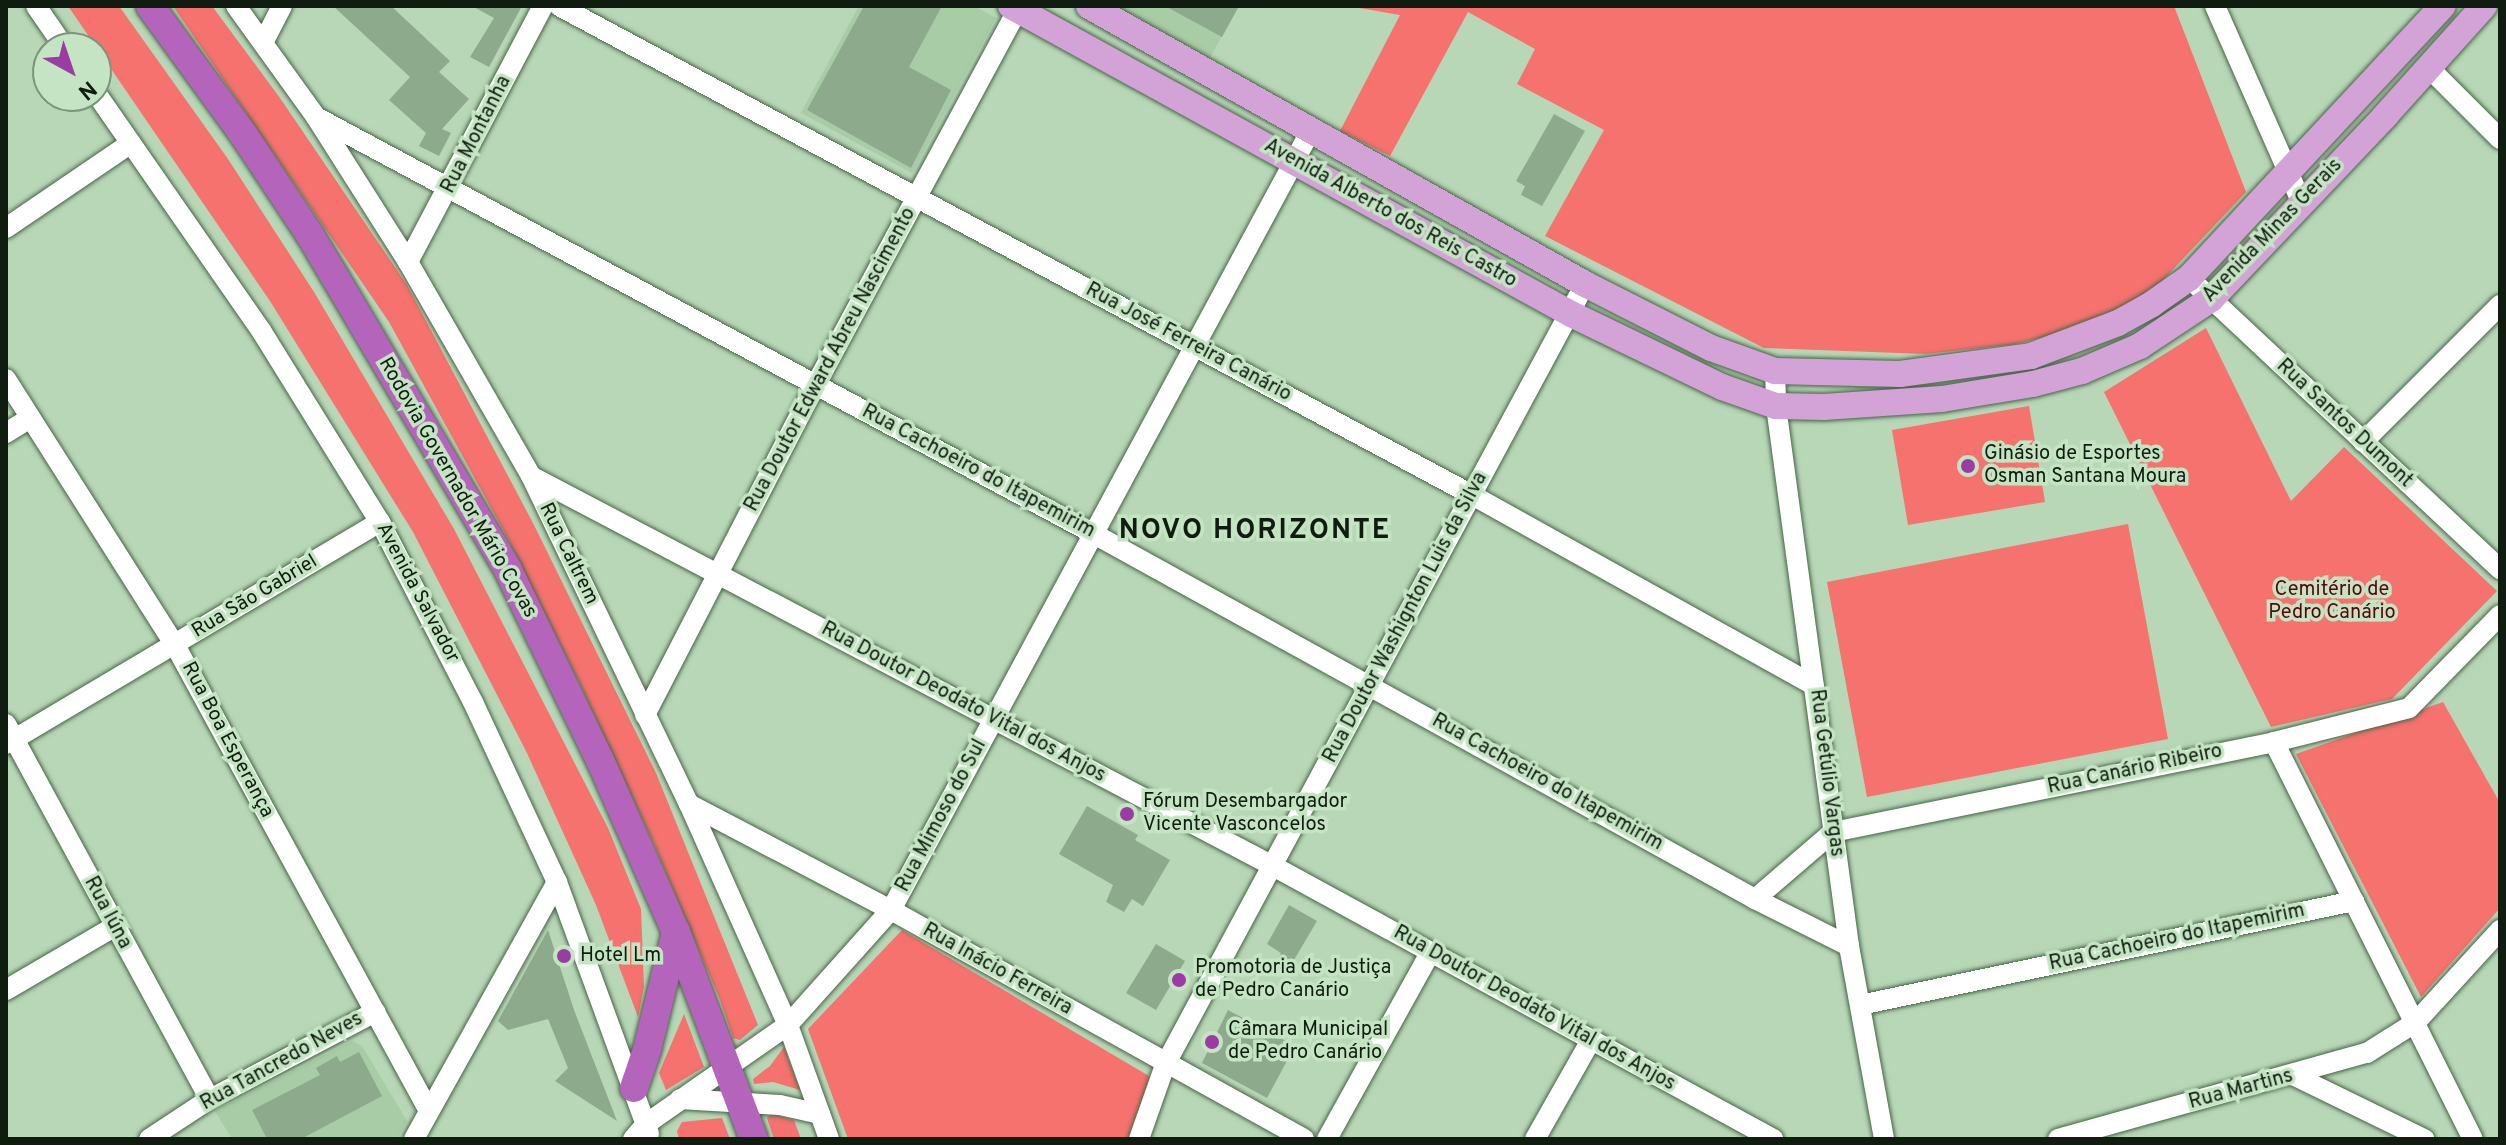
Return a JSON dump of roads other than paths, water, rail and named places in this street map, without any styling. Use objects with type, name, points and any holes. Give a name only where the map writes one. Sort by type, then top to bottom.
[{"type":"highway","name":"Rodovia Governador Mário Covas","points":[[150,6],[243,134],[310,235],[508,570],[600,760],[676,932],[754,1139]]},
{"type":"highway","points":[[634,1088],[647,1050],[676,932]]},
{"type":"main road","name":"Avenida Alberto dos Reis Castro","points":[[1089,6],[1585,284],[1711,348],[1775,371]]},
{"type":"main road","name":"Avenida Minas Gerais","points":[[1775,371],[1900,374],[1984,365],[2031,356],[2118,323],[2189,278],[2443,6]]},
{"type":"main road","name":"Avenida Minas Gerais","points":[[1776,406],[1864,406],[1942,399],[2033,384],[2082,371],[2140,346],[2211,299],[2385,116],[2484,6]]},
{"type":"main road","name":"Avenida Alberto dos Reis Castro","points":[[1016,7],[1571,314],[1722,387],[1776,406]]},
{"type":"main road","points":[[2363,93],[2385,116]]},
{"type":"street","points":[[36,6],[54,32]]},
{"type":"street","name":"Rua Caltrem","points":[[236,6],[316,117],[408,262],[531,476],[689,804],[788,1025],[829,1139]]},
{"type":"street","points":[[263,43],[282,6]]},
{"type":"street","name":"Rua Montanha","points":[[408,262],[543,6]]},
{"type":"street","name":"Rua José Ferreira Canário","points":[[559,6],[919,196],[1472,495],[1814,685]]},
{"type":"street","points":[[2215,6],[2302,203]]},
{"type":"street","name":"Rua Doutor Edward Abreu Nascimento","points":[[645,715],[717,572],[919,196],[1016,7]]},
{"type":"street","points":[[2428,67],[2500,139]]},
{"type":"street","name":"Avenida Salvador","points":[[109,112],[262,332],[380,522],[473,702],[557,882],[634,1088],[643,1134]]},
{"type":"street","name":"Rua Cachoeiro do Itapemirim","points":[[316,117],[1094,534],[1755,899],[1849,946]]},
{"type":"street","name":"Rua Mimoso do Sul","points":[[643,1134],[680,1099],[788,1025],[891,910],[1311,130]]},
{"type":"street","points":[[6,228],[131,143]]},
{"type":"street","name":"Rua Santos Dumont","points":[[2189,278],[2500,569]]},
{"type":"street","name":"Rua Doutor Washignton Luis da Silva","points":[[1139,1139],[1165,1065],[1585,284]]},
{"type":"street","points":[[2363,442],[2500,305]]},
{"type":"street","name":"Rua Getúlio Vargas","points":[[1775,371],[1776,406],[1849,946],[1884,1139]]},
{"type":"street","name":"Rua Boa Esperança","points":[[6,379],[175,645],[429,1111]]},
{"type":"street","points":[[6,433],[30,418]]},
{"type":"street","name":"Rua Doutor Deodato Vital dos Anjos","points":[[531,476],[1273,866],[1773,1139]]},
{"type":"street","name":"Rua São Gabriel","points":[[9,736],[175,645],[380,522]]},
{"type":"street","name":"Rua Canário Ribeiro","points":[[1755,899],[1833,832],[2274,742],[2409,708],[2500,615]]},
{"type":"street","name":"Rua Iúna","points":[[9,736],[210,1099]]},
{"type":"street","points":[[2274,742],[2473,1139]]},
{"type":"street","name":"Rua Inácio Ferreira","points":[[689,804],[891,910],[1165,1065],[1304,1139]]},
{"type":"street","points":[[414,1139],[557,882]]},
{"type":"street","name":"Rua Cachoeiro do Itapemirim","points":[[1860,1005],[2354,901]]},
{"type":"street","points":[[6,990],[114,927]]},
{"type":"street","name":"Rua Martins","points":[[2058,1139],[2295,1076],[2367,1053],[2416,1022],[2500,930]]},
{"type":"street","points":[[1327,1139],[1430,953]]},
{"type":"street","name":"Rua Tancredo Neves","points":[[149,1139],[210,1099],[375,1012]]},
{"type":"street","points":[[1535,1139],[1591,1040]]},
{"type":"street","points":[[2295,1076],[2424,1139]]},
{"type":"street","points":[[680,1099],[780,1105],[820,1114]]},
{"type":"place","name":"Ginásio de Esportes Osman Santana Moura","points":[[1968,466]]},
{"type":"place","name":"Fórum Desembargador Vicente Vasconcelos","points":[[1127,814]]},
{"type":"place","name":"Hotel Lm","points":[[564,956]]},
{"type":"place","name":"Promotoria de Justiça de Pedro Canário","points":[[1179,980]]},
{"type":"place","name":"Câmara Municipal de Pedro Canário","points":[[1212,1042]]},
{"type":"district","name":"NOVO HORIZONTE","points":[[1255,531]]},
{"type":"park label","name":"Cemitério de Pedro Canário","points":[[2332,602]]}]
